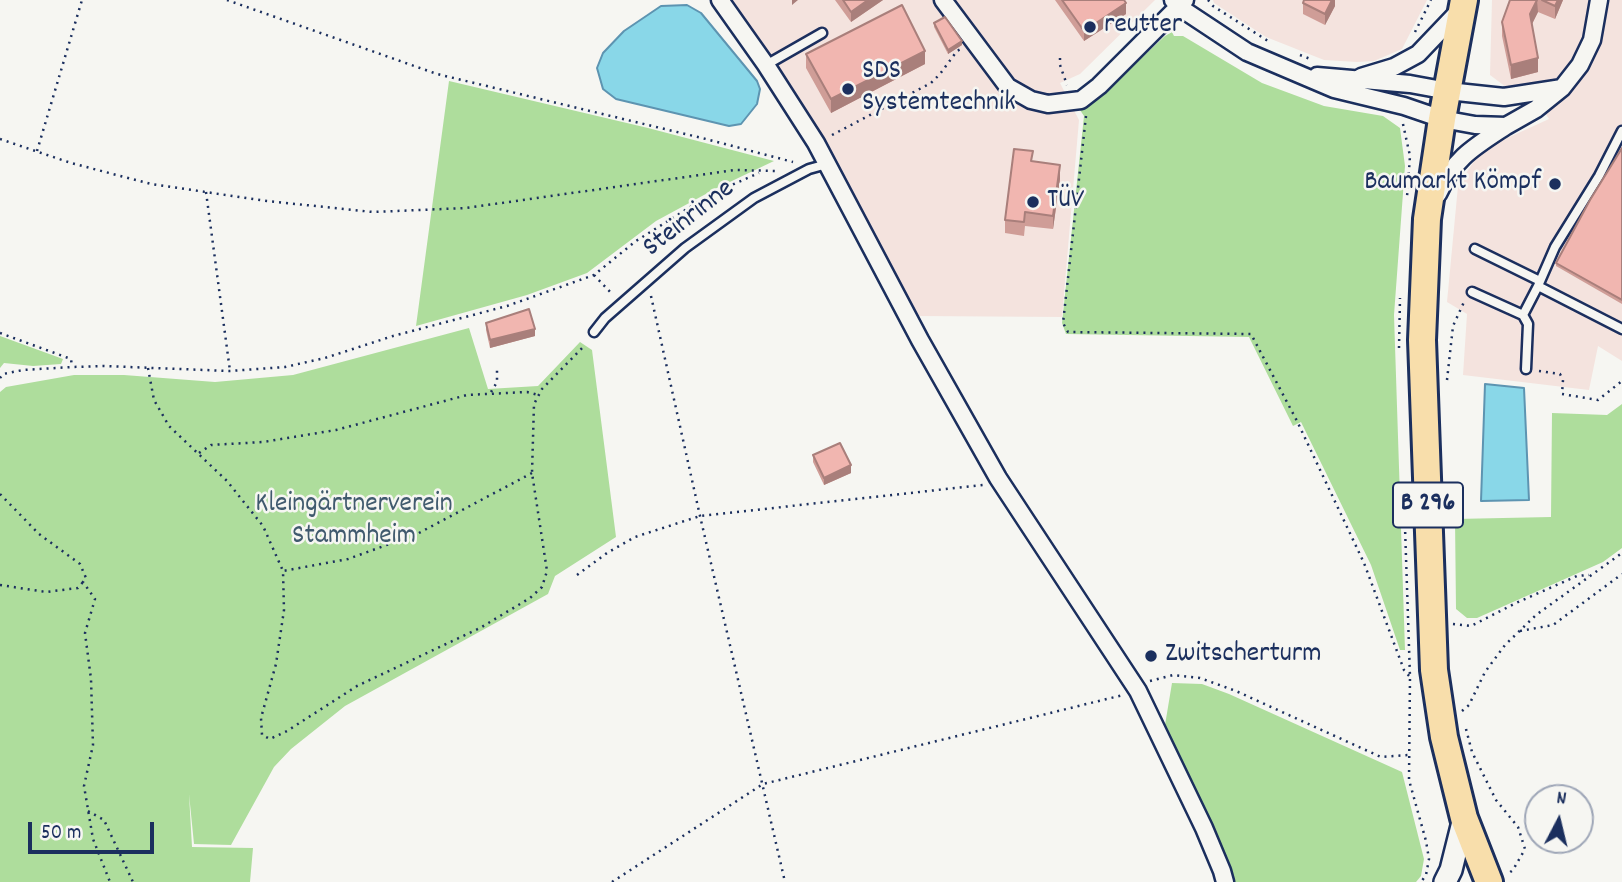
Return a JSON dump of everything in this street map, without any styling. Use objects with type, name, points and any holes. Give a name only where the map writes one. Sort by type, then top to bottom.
[{"type":"main road","name":"B 296","points":[[1462,5],[1427,219],[1422,340],[1434,670],[1444,737],[1464,818],[1497,879]]},
{"type":"street","points":[[719,0],[766,65],[816,143],[920,340],[998,478],[1138,691],[1204,828],[1225,882]]},
{"type":"street","points":[[943,0],[1008,87],[1031,100],[1048,104],[1076,100],[1099,86],[1179,2],[1247,52],[1334,89],[1442,118],[1475,125],[1506,126]]},
{"type":"street","points":[[1427,219],[1443,183],[1460,158],[1536,109],[1562,88],[1580,65],[1592,40],[1599,0]]},
{"type":"street","points":[[1354,80],[1394,67],[1418,54],[1462,5]]},
{"type":"street","points":[[1304,75],[1410,84],[1504,97],[1562,88]]},
{"type":"street","points":[[1445,882],[1451,870],[1464,818]]},
{"type":"lane","points":[[766,65],[822,33]]},
{"type":"lane","points":[[1523,315],[1555,247],[1599,176],[1622,131]]},
{"type":"lane","name":"Steinrinne","points":[[594,332],[606,318],[685,248],[754,198],[809,169],[828,164]]},
{"type":"lane","points":[[1475,249],[1622,329]]},
{"type":"lane","points":[[1472,292],[1523,315],[1528,324],[1526,369]]},
{"type":"path","points":[[37,151],[82,0]]},
{"type":"path","points":[[227,0],[437,74],[719,142],[785,159],[809,169]]},
{"type":"path","points":[[1208,0],[1213,6],[1275,44]]},
{"type":"path","points":[[816,143],[931,83],[957,51]]},
{"type":"path","points":[[1293,52],[1316,61]]},
{"type":"path","points":[[1060,58],[1060,65],[1086,116],[1063,323],[1068,332],[1251,334],[1297,421],[1364,563],[1404,670],[1410,677]]},
{"type":"path","points":[[0,139],[71,163],[151,184],[267,201],[373,212],[466,208],[735,170],[762,172],[711,194],[636,241],[594,275],[506,306],[393,336],[325,358],[285,367],[230,371],[104,366],[23,370],[0,377]]},
{"type":"path","points":[[206,192],[230,371]]},
{"type":"path","points":[[594,275],[622,304]]},
{"type":"path","points":[[648,282],[785,882]]},
{"type":"path","points":[[1446,385],[1453,326],[1465,300],[1472,292]]},
{"type":"path","points":[[0,332],[71,359],[72,367]]},
{"type":"path","points":[[148,368],[154,400],[169,426],[227,481],[263,526],[283,570],[284,610],[276,664],[261,718],[262,735],[270,740],[357,686],[480,628],[530,598],[542,587],[547,571],[532,473],[534,404],[542,389],[585,345]]},
{"type":"path","points":[[1526,369],[1560,374],[1563,380],[1562,394],[1598,400],[1622,381]]},
{"type":"path","points":[[491,393],[497,382],[497,370]]},
{"type":"path","points":[[199,453],[211,445],[263,442],[336,430],[467,395],[527,392],[539,395]]},
{"type":"path","points":[[283,570],[348,559],[416,534],[532,473]]},
{"type":"path","points":[[577,575],[635,537],[700,516],[990,485],[998,478]]},
{"type":"path","points":[[0,494],[39,534],[80,564],[86,578],[78,588],[46,592],[0,585]]},
{"type":"path","points":[[1462,711],[1469,705],[1485,672],[1519,631],[1536,615],[1622,553]]},
{"type":"path","points":[[1519,631],[1553,625],[1622,574]]},
{"type":"path","points":[[1453,624],[1471,626],[1577,576],[1592,575]]},
{"type":"path","points":[[83,582],[94,599],[85,633],[91,679],[93,745],[84,786],[93,839],[110,882]]},
{"type":"path","points":[[612,882],[764,784],[1138,691],[1152,680],[1173,675],[1200,678],[1236,691],[1381,757],[1409,755]]},
{"type":"path","points":[[1464,722],[1472,752],[1496,800],[1518,827],[1525,849],[1513,870],[1497,879]]},
{"type":"path","points":[[88,811],[104,820],[133,882]]},
{"type":"shaded area","points":[[727,0],[1155,0],[1080,74],[1060,83],[1079,120],[1062,317],[918,316],[838,164]]},
{"type":"shaded area","points":[[1213,0],[1427,0],[1402,49],[1374,61],[1357,62],[1324,60],[1266,37]]},
{"type":"shaded area","points":[[1492,0],[1622,0],[1622,361],[1598,346],[1589,390],[1463,375],[1467,314],[1447,302],[1458,186],[1481,150],[1549,119],[1528,86],[1506,87],[1490,75]]},
{"type":"green space","points":[[1172,32],[1174,36],[1183,36],[1262,83],[1324,106],[1383,116],[1400,128],[1405,166],[1394,315],[1405,650],[1400,650],[1371,565],[1301,422],[1293,426],[1249,337],[1066,334],[1062,323],[1084,116],[1078,107],[1105,92]]},
{"type":"green space","points":[[449,81],[774,161],[656,221],[587,273],[527,295],[416,326]]},
{"type":"green space","name":"Kleingärtnerverein Stammheim","points":[[469,328],[488,389],[538,386],[580,342],[592,350],[616,537],[555,576],[548,594],[345,706],[291,749],[274,767],[231,845],[194,844],[189,794],[192,847],[253,848],[250,882],[0,882],[0,392],[6,387],[74,375],[124,375],[215,382],[293,375]]},
{"type":"green space","points":[[0,336],[63,359],[61,364],[33,366],[4,363],[0,368]]},
{"type":"green space","points":[[1622,404],[1622,548],[1603,562],[1477,618],[1467,618],[1456,609],[1455,519],[1551,517],[1552,413],[1607,415]]},
{"type":"green space","points":[[1172,683],[1202,684],[1229,694],[1402,772],[1424,859],[1421,876],[1416,882],[1232,882],[1228,867],[1165,725]]},
{"type":"water","points":[[687,5],[701,13],[757,81],[760,89],[757,104],[741,124],[729,126],[616,99],[603,89],[597,68],[603,53],[624,31],[661,6]]},
{"type":"water","points":[[1485,384],[1524,388],[1529,500],[1481,501]]},
{"type":"building","points":[[843,0],[868,0],[851,12]]},
{"type":"building","name":"reutter","points":[[1062,0],[1124,0],[1126,3],[1084,31]]},
{"type":"building","points":[[1304,0],[1332,0],[1325,14],[1303,3]]},
{"type":"building","points":[[1510,0],[1537,0],[1530,14],[1538,58],[1511,65],[1502,22]]},
{"type":"building","points":[[1542,0],[1558,0],[1555,6]]},
{"type":"building","name":"SDS Systemtechnik","points":[[902,5],[925,51],[831,99],[806,54]]},
{"type":"building","points":[[945,17],[962,41],[948,50],[934,23]]},
{"type":"building","points":[[1622,148],[1622,300],[1556,263]]},
{"type":"building","name":"TÜV","points":[[1014,149],[1033,151],[1031,161],[1060,165],[1053,216],[1025,212],[1024,222],[1005,220]]},
{"type":"building","points":[[529,309],[535,329],[490,340],[486,323]]},
{"type":"building","points":[[840,443],[851,465],[824,478],[813,455]]},
{"type":"place","name":"reutter","points":[[1090,27]]},
{"type":"place","name":"SDS Systemtechnik","points":[[848,89]]},
{"type":"place","name":"Baumarkt Kömpf","points":[[1555,184]]},
{"type":"place","name":"TÜV","points":[[1033,202]]},
{"type":"place","name":"Zwitscherturm","points":[[1151,656]]}]
